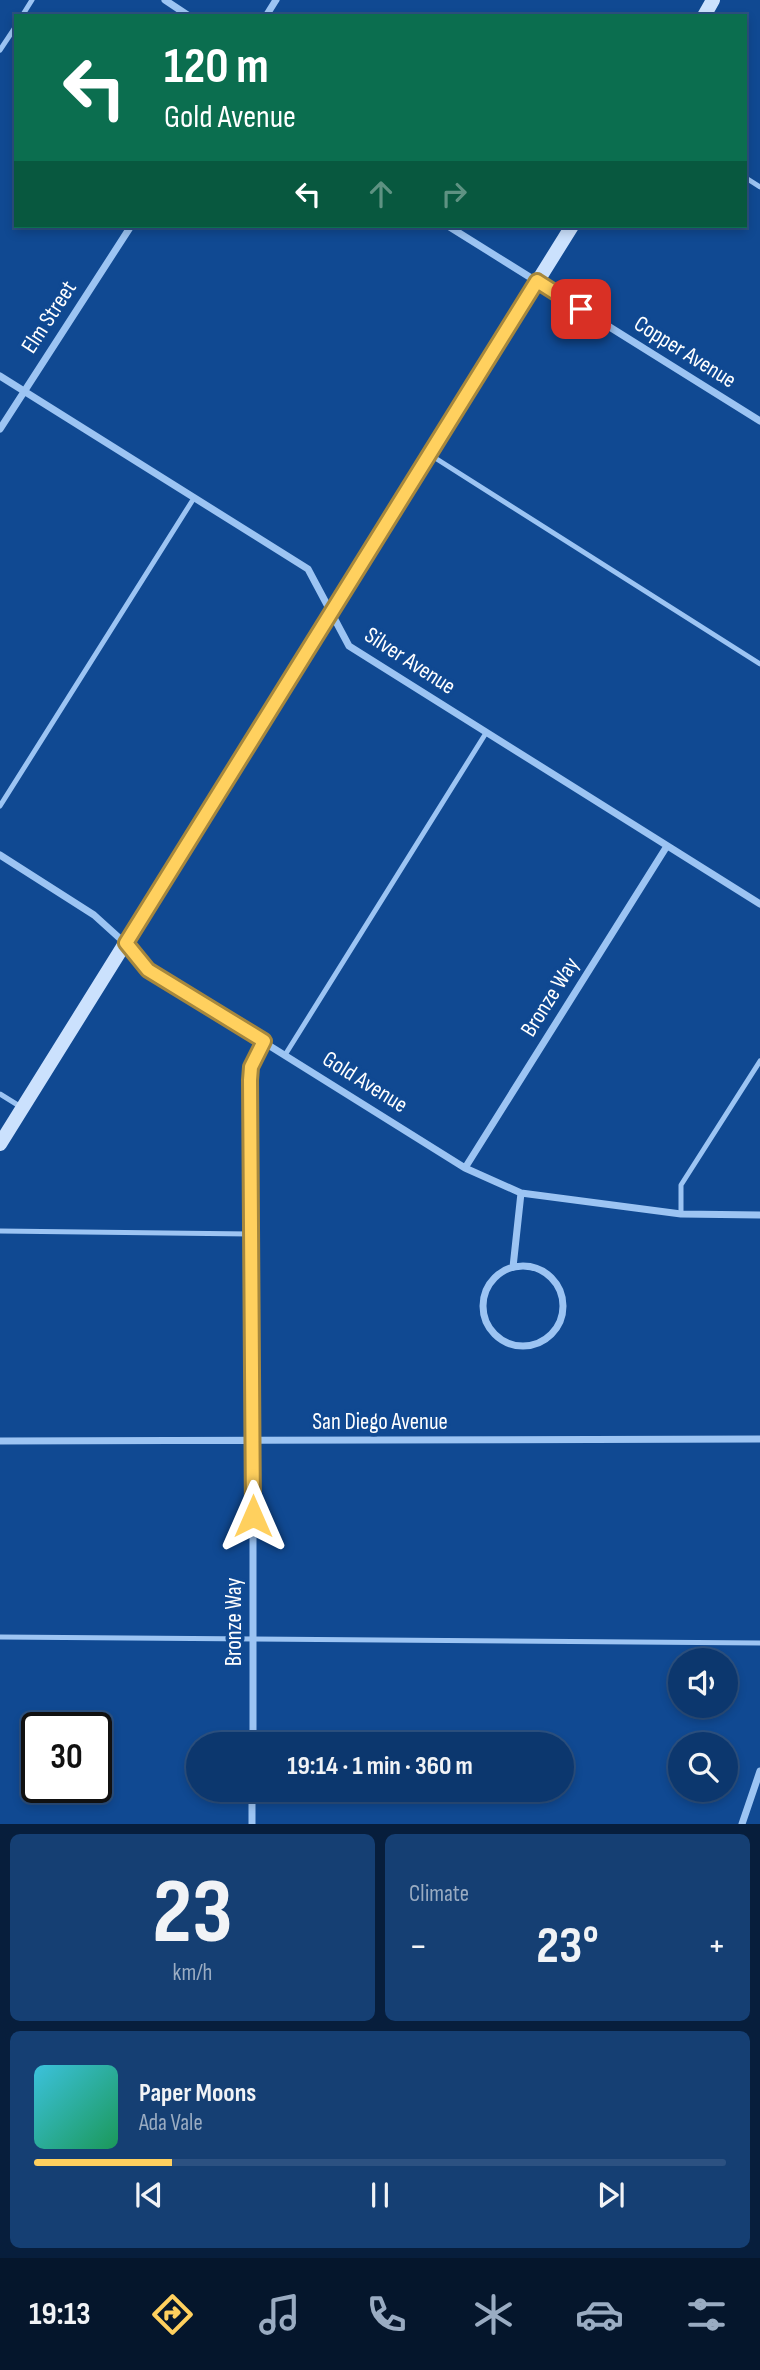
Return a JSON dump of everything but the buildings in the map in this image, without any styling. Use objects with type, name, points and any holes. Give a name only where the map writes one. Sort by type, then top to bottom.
[{"type":"main road","points":[[0,1144],[571,228]]},
{"type":"street","points":[[165,0],[187,14]]},
{"type":"street","name":"Elm Street","points":[[0,429],[130,228]]},
{"type":"street","name":"Copper Avenue","points":[[451,228],[760,421]]},
{"type":"street","name":"Silver Avenue","points":[[0,376],[308,569],[349,646],[760,904]]},
{"type":"street","name":"Bronze Way","points":[[465,1168],[667,846]]},
{"type":"street","name":"Gold Avenue","points":[[0,855],[94,915],[126,943],[148,970],[465,1168],[522,1193],[681,1214],[760,1215]]},
{"type":"street","name":"Bronze Way","points":[[253,1732],[250,1080],[251,1067],[264,1041]]},
{"type":"street","points":[[513,1267],[522,1193]]},
{"type":"street","points":[[513,1267],[540,1269],[552,1277],[563,1302],[559,1322],[546,1338],[534,1344],[509,1343],[489,1328],[485,1316],[485,1291],[501,1272],[513,1267]]},
{"type":"street","name":"San Diego Avenue","points":[[0,1441],[760,1439]]},
{"type":"street","points":[[743,1824],[760,1771]]},
{"type":"street","points":[[252,1802],[252,1824]]},
{"type":"lane","points":[[0,50],[14,29]]},
{"type":"lane","points":[[429,454],[760,664]]},
{"type":"lane","points":[[0,806],[194,498]]},
{"type":"lane","points":[[285,1055],[486,733]]},
{"type":"lane","points":[[681,1214],[681,1185],[760,1061]]},
{"type":"lane","points":[[0,1094],[23,1108]]},
{"type":"lane","points":[[0,1231],[250,1234]]},
{"type":"lane","points":[[0,1637],[760,1643]]},
{"type":"route","points":[[253,1516],[250,1080],[251,1067],[264,1041],[148,970],[126,943],[537,281],[581,309]]}]
